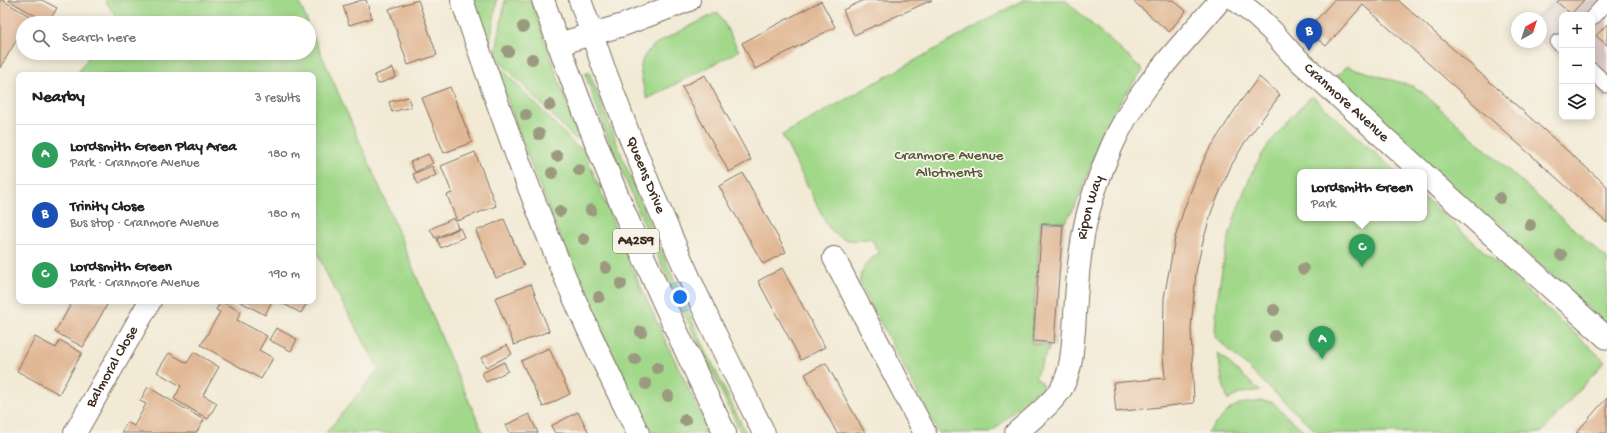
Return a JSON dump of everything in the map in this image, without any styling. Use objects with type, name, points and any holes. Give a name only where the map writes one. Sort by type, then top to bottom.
[{"type":"street","points":[[462,0],[511,140],[563,273],[638,433]]},
{"type":"street","name":"A4259","points":[[543,0],[558,44],[621,206],[690,361],[725,433]]},
{"type":"street","name":"Queens Drive","points":[[580,0],[591,35],[624,124],[672,238],[710,324],[764,433]]},
{"type":"street","points":[[558,44],[591,35],[689,0]]},
{"type":"street","name":"Ripon Way","points":[[1016,433],[1061,389],[1066,378],[1072,352],[1082,242],[1099,179],[1123,122],[1136,100],[1167,60],[1220,0]]},
{"type":"street","name":"Cranmore Avenue","points":[[1236,0],[1255,15],[1272,31],[1292,54],[1419,169]]},
{"type":"street","points":[[1427,177],[1607,338]]},
{"type":"street","points":[[834,258],[925,433]]},
{"type":"street","name":"Balmoral Close","points":[[75,433],[148,304]]},
{"type":"lane","points":[[1595,15],[1607,2]]},
{"type":"lane","points":[[1595,74],[1607,85]]},
{"type":"shaded area","points":[[1554,0],[1607,0],[1607,102],[1595,91],[1595,12],[1559,12],[1559,58],[1547,47],[1547,12],[1540,12]]},
{"type":"shaded area","points":[[1041,221],[1065,222],[1055,347],[1031,343]]},
{"type":"green space","points":[[105,0],[298,0],[305,16],[114,16]]},
{"type":"green space","points":[[471,0],[497,0],[489,49]]},
{"type":"green space","points":[[505,0],[531,0],[579,139],[574,138],[496,57]]},
{"type":"green space","name":"Cranmore Avenue Allotments","points":[[1023,0],[1065,0],[1143,70],[1131,85],[1106,126],[1097,146],[1082,191],[1072,212],[1065,222],[1041,221],[1031,343],[1050,346],[1035,377],[1041,382],[1043,388],[1041,391],[1034,392],[991,433],[939,433],[860,284],[861,274],[865,266],[879,253],[871,238],[864,240],[846,239],[831,230],[827,225],[782,135]]},
{"type":"green space","points":[[718,12],[739,51],[647,99],[641,75],[642,62],[645,56],[657,43]]},
{"type":"green space","points":[[316,42],[383,195],[449,356],[483,433],[326,433],[379,369],[327,275],[316,249],[316,72],[79,72],[87,60],[316,60]]},
{"type":"green space","points":[[495,65],[499,66],[577,147],[583,148],[628,259],[710,433],[649,433],[587,302],[531,165]]},
{"type":"green space","points":[[1346,66],[1412,86],[1421,91],[1607,259],[1607,325],[1335,79]]},
{"type":"green space","points":[[589,72],[663,255],[703,345],[746,433],[741,433],[664,271],[607,136],[585,74]]},
{"type":"green space","points":[[1312,96],[1393,169],[1297,169],[1297,221],[1427,221],[1427,200],[1605,361],[1541,433],[1318,433],[1215,337],[1216,315],[1222,268],[1234,220],[1242,197],[1266,148],[1298,110]]},
{"type":"green space","points":[[1218,353],[1260,391],[1243,393],[1228,401],[1222,380]]},
{"type":"green space","points":[[1262,401],[1272,402],[1306,433],[1206,433],[1230,409],[1239,404]]},
{"type":"building","points":[[0,0],[2,0],[29,16],[16,16],[16,41],[0,68]]},
{"type":"building","points":[[8,0],[42,0],[57,8],[52,16],[36,16]]},
{"type":"building","points":[[366,0],[372,18],[349,25],[343,6]]},
{"type":"building","points":[[418,0],[437,55],[408,65],[389,9]]},
{"type":"building","points":[[864,0],[932,0],[854,35],[843,10]]},
{"type":"building","points":[[1132,0],[1173,0],[1186,11],[1169,32]]},
{"type":"building","points":[[1334,0],[1398,0],[1607,186],[1607,223],[1363,5],[1326,46],[1307,30]]},
{"type":"building","points":[[1559,0],[1584,0],[1573,12],[1569,12],[1557,2]]},
{"type":"building","points":[[821,1],[835,27],[755,69],[742,43]]},
{"type":"building","points":[[1607,24],[1607,45],[1596,36]]},
{"type":"building","points":[[393,68],[396,77],[378,84],[374,75]]},
{"type":"building","points":[[705,75],[751,160],[729,172],[682,87]]},
{"type":"building","points":[[1259,77],[1280,95],[1245,142],[1231,166],[1212,210],[1202,245],[1196,272],[1191,328],[1194,403],[1116,412],[1113,383],[1165,378],[1163,356],[1164,298],[1175,238],[1184,209],[1207,153],[1240,102]]},
{"type":"building","points":[[450,87],[472,142],[444,153],[422,98]]},
{"type":"building","points":[[408,97],[411,107],[392,112],[389,102]]},
{"type":"building","points":[[475,152],[496,206],[457,221],[447,195],[452,193],[441,166]]},
{"type":"building","points":[[428,154],[433,163],[415,172],[410,162]]},
{"type":"building","points":[[432,166],[436,175],[418,184],[413,174]]},
{"type":"building","points":[[743,173],[786,252],[763,264],[719,186]]},
{"type":"building","points":[[454,218],[458,228],[435,238],[430,229]]},
{"type":"building","points":[[504,219],[524,266],[496,278],[476,231]]},
{"type":"building","points":[[1042,224],[1063,225],[1054,343],[1033,341]]},
{"type":"building","points":[[460,228],[464,237],[441,248],[437,239]]},
{"type":"building","points":[[782,268],[825,347],[801,360],[758,281]]},
{"type":"building","points":[[531,284],[549,331],[514,345],[495,298]]},
{"type":"building","points":[[71,304],[107,304],[83,347],[55,332]]},
{"type":"building","points":[[219,304],[226,304],[241,312],[237,320],[267,336],[259,350],[273,358],[261,379],[201,345],[220,312],[216,310]]},
{"type":"building","points":[[245,304],[270,304],[265,315]]},
{"type":"building","points":[[284,304],[306,304],[301,313]]},
{"type":"building","points":[[276,328],[297,339],[291,351],[269,340]]},
{"type":"building","points":[[35,337],[56,348],[60,340],[82,353],[59,394],[17,371]]},
{"type":"building","points":[[507,345],[512,354],[486,367],[481,358]]},
{"type":"building","points":[[549,348],[570,394],[543,407],[521,361]]},
{"type":"building","points":[[194,352],[219,367],[203,395],[217,403],[208,419],[174,399],[181,386],[157,372],[169,353],[187,363]]},
{"type":"building","points":[[504,362],[508,371],[486,382],[482,373]]},
{"type":"building","points":[[826,363],[865,433],[837,433],[805,374]]},
{"type":"building","points":[[148,387],[204,420],[196,433],[121,433],[127,422],[134,426],[146,404],[140,401]]},
{"type":"building","points":[[1607,398],[1607,433],[1576,433],[1597,409]]},
{"type":"building","points":[[578,412],[589,433],[555,433],[551,426]]},
{"type":"building","points":[[529,414],[538,433],[510,433],[506,425]]},
{"type":"place","name":"Trinity Close","points":[[1309,51]]},
{"type":"place","name":"Lordsmith Green","points":[[1362,267]]},
{"type":"place","name":"Lordsmith Green Play Area","points":[[1322,359]]}]
